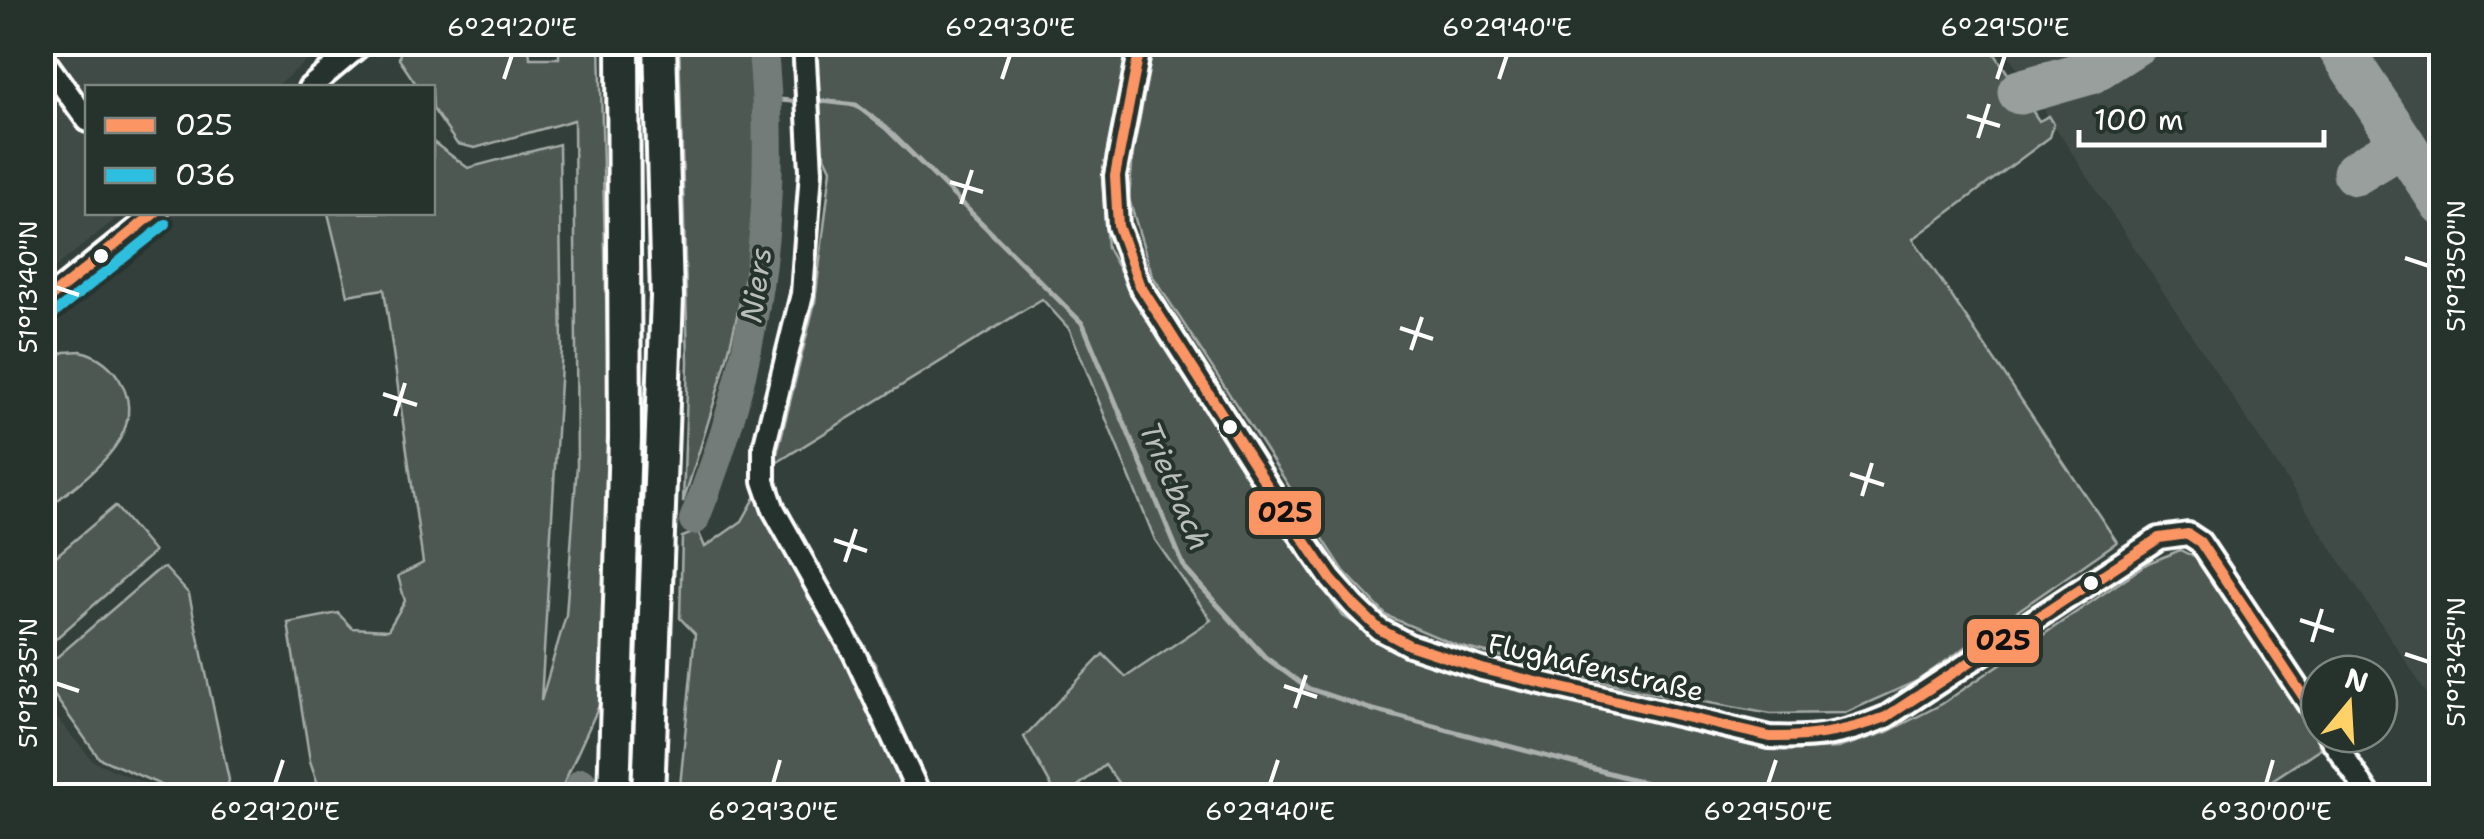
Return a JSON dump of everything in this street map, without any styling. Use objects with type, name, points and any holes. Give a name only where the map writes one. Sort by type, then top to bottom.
[{"type":"highway","points":[[614,796],[625,438],[623,42]]},
{"type":"highway","points":[[648,796],[667,297],[660,42]]},
{"type":"street","points":[[314,85],[364,42]]},
{"type":"street","points":[[804,42],[811,171],[802,294],[765,438],[764,481],[774,510],[873,690],[920,796]]},
{"type":"street","name":"Flughafenstraße","points":[[1141,42],[1114,176],[1118,226],[1139,284],[1331,579],[1379,629],[1408,645],[1482,669],[1770,736],[1808,739],[1846,734],[1886,717],[2158,538],[2188,534],[2200,542],[2299,690]]},
{"type":"street","points":[[42,56],[85,117]]},
{"type":"street","points":[[42,304],[153,215]]},
{"type":"street","points":[[2342,754],[2370,796]]},
{"type":"shaded area","points":[[793,42],[1129,43],[1102,177],[1107,248],[1159,340],[1287,538],[1343,616],[1396,649],[1455,673],[1752,746],[1838,748],[1887,732],[1942,704],[2148,563],[2180,550],[2198,559],[2299,709],[2299,754],[2311,754],[2248,796],[1128,796],[1105,765],[1065,796],[1057,796],[1024,737],[1103,654],[1126,677],[1211,620],[1155,540],[1070,330],[1042,299],[776,463],[777,498],[875,664],[933,796],[679,796],[695,634],[680,618],[682,537],[698,531],[705,547],[742,521],[775,462],[815,302],[831,169],[798,98]]},
{"type":"shaded area","points":[[43,43],[329,43],[277,85],[85,85],[85,215],[120,215],[43,277]]},
{"type":"shaded area","points":[[401,43],[529,43],[530,58],[559,58],[559,43],[600,43],[608,377],[603,697],[558,796],[322,796],[310,761],[288,623],[338,613],[352,628],[388,630],[405,601],[398,576],[423,563],[384,289],[348,295],[328,215],[435,215],[435,143],[468,168],[559,144],[562,348],[541,701],[566,615],[577,465],[574,120],[475,148],[457,144],[435,112],[435,85],[417,85],[399,59]]},
{"type":"shaded area","points":[[679,43],[749,43],[755,150],[743,288],[683,502],[688,362]]},
{"type":"shaded area","points":[[1154,43],[1997,43],[1991,48],[2039,121],[2049,116],[2054,124],[2050,137],[1913,239],[2117,542],[1917,681],[1845,713],[1771,714],[1643,691],[1458,646],[1387,616],[1344,571],[1152,275],[1129,199],[1133,153]]},
{"type":"shaded area","points":[[2001,43],[2441,43],[2441,715],[2080,165]]},
{"type":"shaded area","points":[[81,351],[105,363],[122,384],[128,404],[127,423],[119,441],[91,473],[43,512],[43,362],[65,352]]},
{"type":"shaded area","points":[[115,506],[154,552],[43,650],[43,567]]},
{"type":"shaded area","points":[[165,568],[189,594],[229,780],[225,796],[186,796],[99,758],[43,680],[43,669]]},
{"type":"shaded area","points":[[42,701],[93,761],[174,796],[43,796]]},
{"type":"waterway","name":"Niers","points":[[694,520],[733,404],[758,286],[768,165],[762,42]]},
{"type":"waterway","name":"Trietbach","points":[[768,99],[791,101]]},
{"type":"waterway","name":"Trietbach","points":[[822,101],[856,105],[886,128],[1083,324],[1185,569],[1265,657],[1307,688],[1370,709],[1695,796]]},
{"type":"waterway","name":"Niers","points":[[575,796],[582,783]]},
{"type":"taxiway","points":[[2020,92],[2090,72],[2137,42]]},
{"type":"taxiway","points":[[2336,42],[2442,203]]},
{"type":"taxiway","points":[[2355,173],[2403,144]]},
{"type":"transit line","name":"025","points":[[1141,42],[1115,176],[1118,226],[1139,284],[1331,579],[1379,629],[1409,645],[1482,669],[1770,737],[1814,735],[1886,717],[2159,538],[2188,534],[2200,542],[2299,690]]},
{"type":"transit line","name":"025","points":[[42,304],[152,215]]},
{"type":"transit line","name":"036","points":[[51,316],[166,224]]}]
